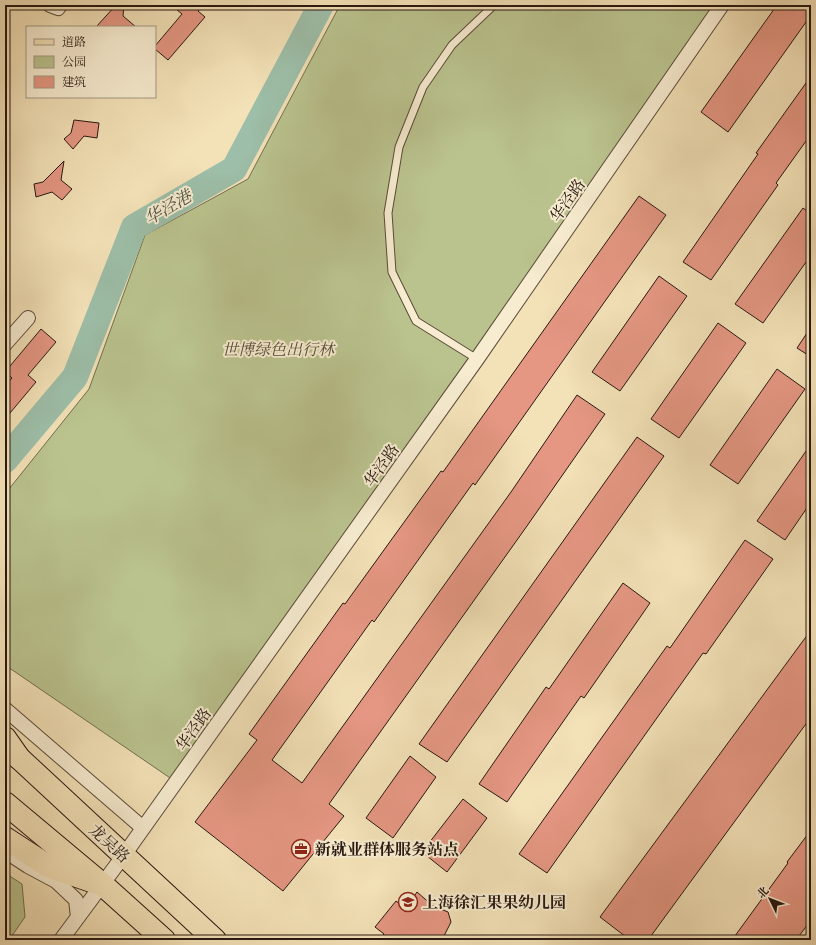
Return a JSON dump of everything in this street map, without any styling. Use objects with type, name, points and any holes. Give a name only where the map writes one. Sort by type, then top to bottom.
[{"type":"main road","name":"龙吴路","points":[[5,738],[12,753],[124,855],[214,940]]},
{"type":"main road","points":[[5,803],[103,884],[164,940]]},
{"type":"main road","points":[[5,838],[48,866],[103,884]]},
{"type":"street","points":[[50,5],[58,8],[60,5]]},
{"type":"street","name":"华泾路","points":[[61,940],[124,855],[478,359],[722,5]]},
{"type":"street","points":[[5,344],[28,318]]},
{"type":"street","points":[[5,709],[143,828]]},
{"type":"street","points":[[5,851],[28,866],[56,881],[76,900],[78,917]]},
{"type":"lane","points":[[478,359],[416,320],[392,272],[388,214],[399,147],[423,87],[452,45],[494,5]]},
{"type":"green space","name":"世博绿色出行林","points":[[340,5],[717,5],[176,782],[5,665],[5,494],[89,389],[145,235],[248,179]]},
{"type":"green space","points":[[5,873],[22,884],[25,917],[9,940],[5,940]]},
{"type":"building","points":[[116,5],[124,5],[123,16],[135,26],[97,26]]},
{"type":"building","points":[[171,5],[203,5],[198,11],[205,17],[168,60],[156,50],[156,45],[182,14]]},
{"type":"building","points":[[777,5],[811,5],[811,15],[728,132],[701,112]]},
{"type":"building","points":[[811,76],[811,134],[776,183],[778,185],[711,280],[683,262],[758,154],[756,153]]},
{"type":"building","points":[[74,120],[99,123],[97,138],[84,136],[73,149],[64,139],[71,133]]},
{"type":"building","points":[[64,161],[61,180],[72,189],[62,200],[52,192],[36,197],[34,184],[43,182]]},
{"type":"building","points":[[639,196],[666,215],[475,485],[473,483],[374,622],[372,620],[272,760],[302,783],[511,492],[577,395],[605,414],[329,804],[344,816],[283,891],[195,822],[257,740],[249,734],[343,603],[345,604],[441,471],[443,472]]},
{"type":"building","points":[[803,208],[811,214],[811,255],[763,323],[735,304]]},
{"type":"building","points":[[659,276],[687,296],[620,391],[592,372]]},
{"type":"building","points":[[718,323],[746,343],[679,438],[651,419]]},
{"type":"building","points":[[811,327],[811,357],[797,348]]},
{"type":"building","points":[[41,329],[56,342],[28,375],[36,382],[5,419],[5,386],[12,378],[5,372]]},
{"type":"building","points":[[777,369],[805,389],[738,484],[710,465]]},
{"type":"building","points":[[637,437],[664,456],[447,762],[419,744]]},
{"type":"building","points":[[811,444],[811,502],[785,540],[757,521]]},
{"type":"building","points":[[745,540],[773,559],[706,654],[703,653],[547,873],[519,854],[667,646],[670,648]]},
{"type":"building","points":[[623,583],[650,603],[584,698],[581,696],[507,802],[479,784],[546,687],[549,689]]},
{"type":"building","points":[[811,630],[811,717],[648,940],[630,940],[600,917]]},
{"type":"building","points":[[410,756],[436,777],[393,838],[366,818]]},
{"type":"building","points":[[463,799],[487,818],[447,872],[422,852]]},
{"type":"building","points":[[811,830],[811,920],[796,940],[732,940],[788,863],[787,862]]},
{"type":"building","points":[[417,892],[433,906],[448,912],[451,922],[442,940],[381,940],[384,934],[375,927],[396,901],[406,909]]},
{"type":"waterway","name":"华泾港","points":[[5,460],[75,377],[134,227],[234,169],[321,5]]},
{"type":"place","name":"新就业群体服务站点","points":[[301,849]]},
{"type":"place","name":"上海徐汇果果幼儿园","points":[[408,902]]}]
